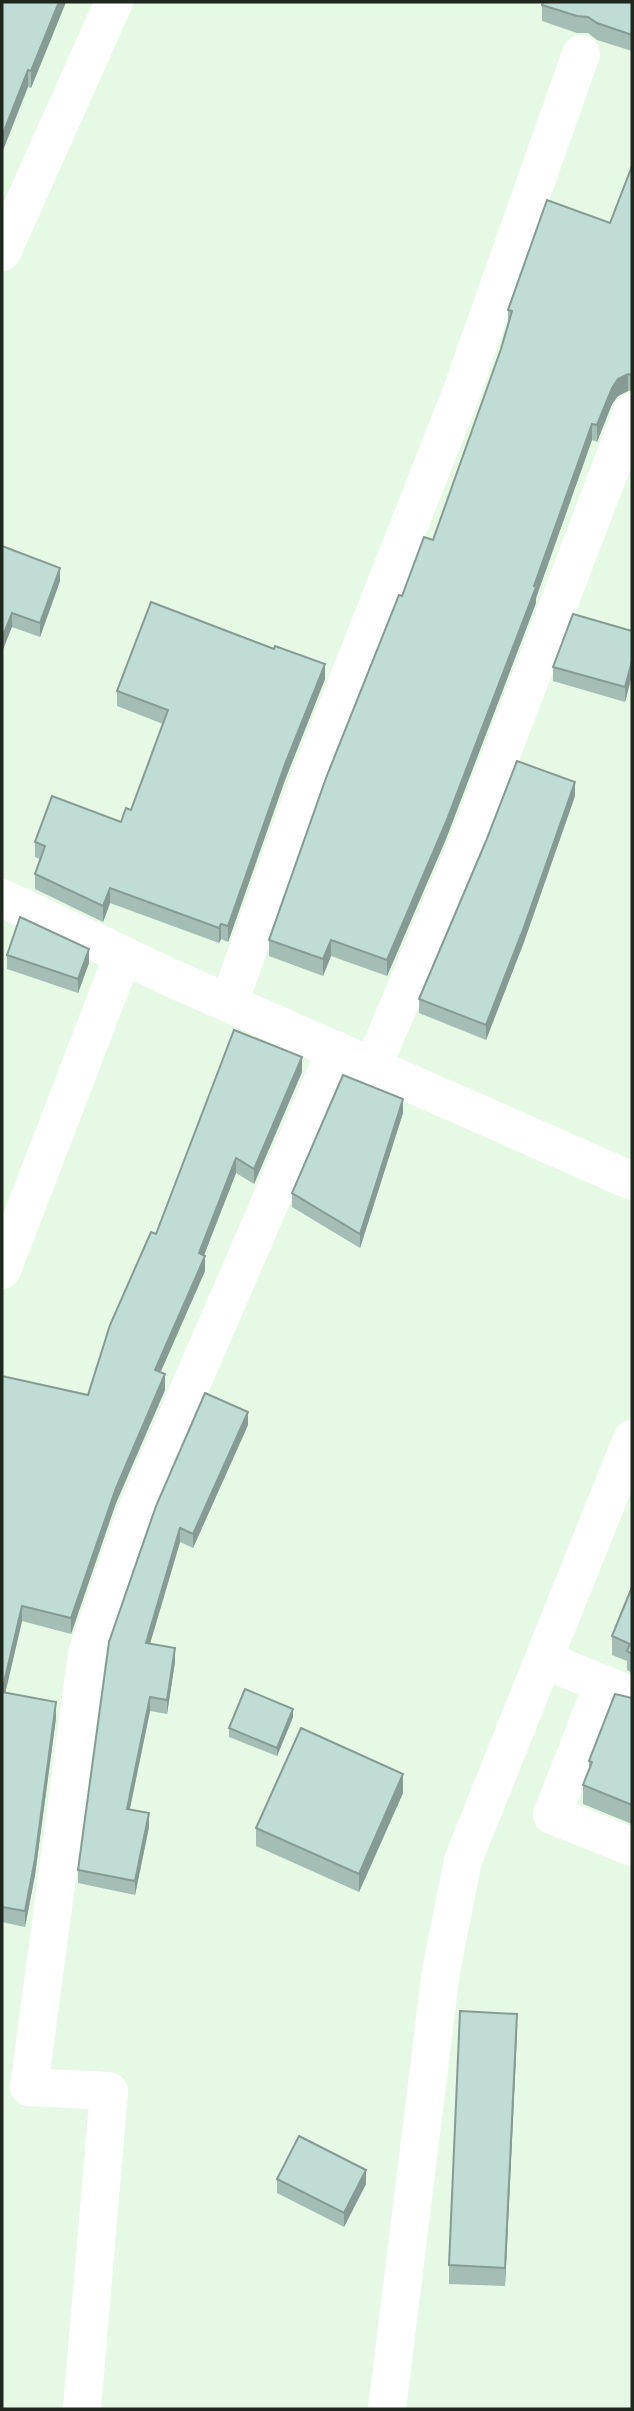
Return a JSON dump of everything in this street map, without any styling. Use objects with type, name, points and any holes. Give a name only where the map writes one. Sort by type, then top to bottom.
[{"type":"street","points":[[2,252],[114,2]]},
{"type":"street","points":[[229,1003],[306,787],[460,396],[581,54]]},
{"type":"street","points":[[373,1066],[466,847],[632,412]]},
{"type":"street","points":[[5,909],[123,955],[632,1181]]},
{"type":"street","points":[[2,1270],[123,955]]},
{"type":"street","points":[[82,2409],[109,2091],[29,2087],[87,1653],[136,1512],[335,1050]]},
{"type":"street","points":[[387,2409],[441,1971],[463,1860],[632,1439]]},
{"type":"street","points":[[544,1660],[617,1690],[552,1815],[632,1847]]},
{"type":"building","points":[[2,2],[59,2],[2,136]]},
{"type":"building","points":[[543,2],[632,2],[632,35],[597,23],[588,17],[542,5]]},
{"type":"building","points":[[632,166],[632,375],[618,379],[597,425],[592,424],[534,586],[536,587],[446,822],[387,960],[331,940],[323,959],[269,940],[326,778],[399,595],[402,596],[424,537],[433,540],[501,349],[512,311],[508,310],[547,200],[610,223]]},
{"type":"building","points":[[2,546],[60,568],[40,623],[12,613],[2,638]]},
{"type":"building","points":[[151,602],[274,649],[275,646],[325,664],[285,764],[228,926],[221,924],[219,928],[110,888],[103,906],[35,874],[45,846],[35,842],[52,796],[121,822],[126,808],[131,810],[168,710],[117,691]]},
{"type":"building","points":[[573,614],[632,631],[632,661],[625,687],[553,667]]},
{"type":"building","points":[[517,761],[575,782],[486,1025],[419,999]]},
{"type":"building","points":[[20,917],[89,949],[78,979],[7,955]]},
{"type":"building","points":[[234,1030],[302,1057],[254,1169],[236,1158],[199,1253],[205,1256],[155,1370],[165,1374],[116,1488],[71,1618],[22,1606],[2,1691],[2,1376],[88,1395],[110,1325],[151,1232],[156,1234]]},
{"type":"building","points":[[343,1075],[403,1099],[360,1234],[292,1193]]},
{"type":"building","points":[[205,1393],[248,1412],[193,1534],[180,1528],[146,1643],[175,1648],[167,1700],[150,1697],[127,1809],[149,1813],[135,1881],[78,1870],[109,1642],[156,1506]]},
{"type":"building","points":[[632,1587],[632,1654],[627,1651],[630,1644],[612,1636]]},
{"type":"building","points":[[245,1689],[293,1709],[277,1748],[229,1728]]},
{"type":"building","points":[[2,1692],[56,1702],[35,1859],[25,1911],[2,1907]]},
{"type":"building","points":[[615,1694],[632,1698],[632,1805],[583,1785],[592,1762],[589,1761]]},
{"type":"building","points":[[301,1728],[403,1774],[359,1874],[256,1828]]},
{"type":"building","points":[[460,2011],[517,2014],[505,2268],[449,2265]]},
{"type":"building","points":[[299,2136],[366,2170],[344,2213],[277,2179]]}]
